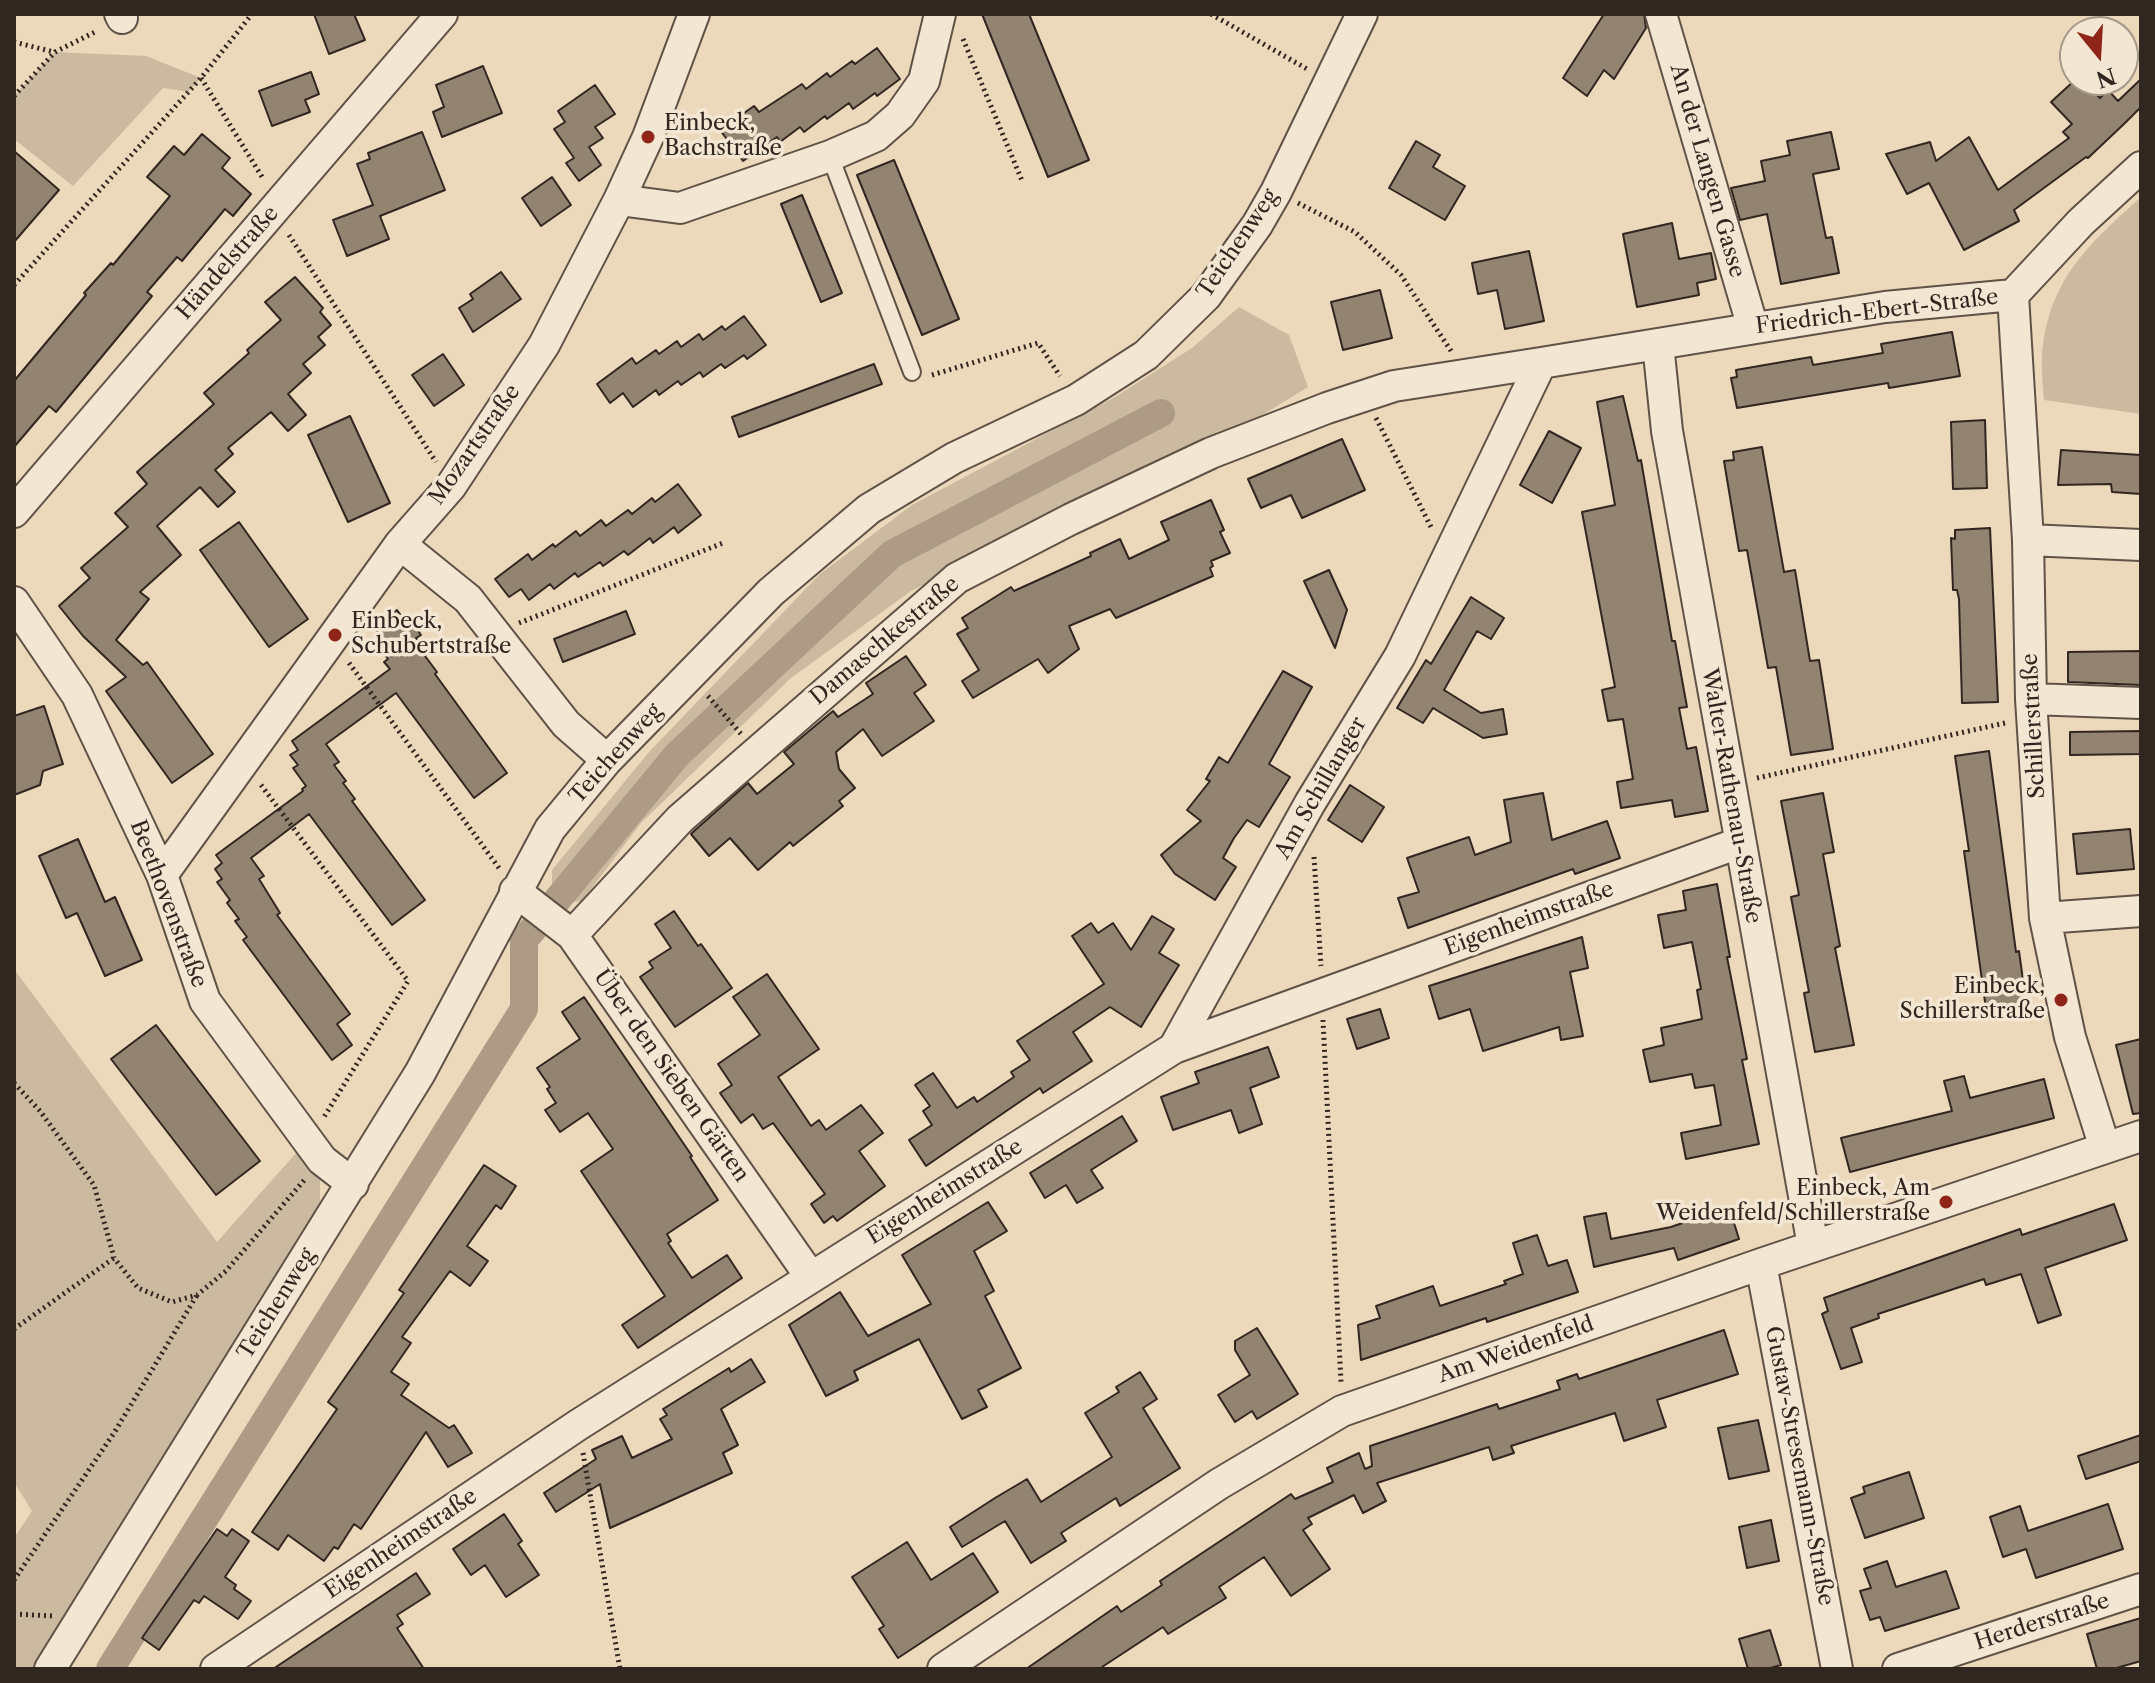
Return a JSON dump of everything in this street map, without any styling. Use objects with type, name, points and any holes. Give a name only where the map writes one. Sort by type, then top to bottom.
[{"type":"street","name":"Händelstraße","points":[[14,512],[442,14]]},
{"type":"street","name":"Mozartstraße","points":[[162,875],[400,544],[451,486],[544,345],[648,137],[694,14]]},
{"type":"street","name":"Teichenweg","points":[[50,1669],[420,1073],[550,829],[607,760],[771,592],[869,509],[954,458],[1076,400],[1146,355],[1206,296],[1257,225],[1276,192],[1362,14]]},
{"type":"street","name":"An der Langen Gasse","points":[[1661,14],[1753,328]]},
{"type":"street","points":[[619,200],[680,208],[830,156],[876,136],[900,115],[924,81],[940,16]]},
{"type":"street","name":"Friedrich-Ebert-Straße","points":[[1541,363],[1885,307],[2013,295],[2081,222],[2141,167]]},
{"type":"street","name":"Schillerstraße","points":[[2013,295],[2028,540],[2032,708],[2045,918],[2070,1037],[2105,1148]]},
{"type":"street","name":"Walter-Rathenau-Straße","points":[[1658,344],[1667,431],[1813,1246]]},
{"type":"street","name":"Damaschkestraße","points":[[571,934],[680,819],[957,578],[1071,519],[1211,453],[1365,396],[1394,386],[1541,363]]},
{"type":"street","name":"Am Schillanger","points":[[1174,1048],[1310,803],[1400,656],[1541,363]]},
{"type":"street","points":[[2028,540],[2141,545]]},
{"type":"street","points":[[400,544],[468,599],[566,724],[607,760]]},
{"type":"street","name":"Beethovenstraße","points":[[14,602],[77,695],[162,875],[205,1001],[316,1150],[353,1184]]},
{"type":"street","points":[[2032,708],[2141,703]]},
{"type":"street","name":"Eigenheimstraße","points":[[216,1669],[578,1425],[1174,1048],[1739,843]]},
{"type":"street","name":"Über den Sieben Gärten","points":[[516,892],[571,934],[810,1276]]},
{"type":"street","points":[[2045,918],[2141,911]]},
{"type":"street","name":"Am Weidenfeld","points":[[943,1669],[1219,1484],[1342,1411],[1813,1246],[2141,1136]]},
{"type":"street","name":"Gustav-Stresemann-Straße","points":[[1761,1264],[1837,1669]]},
{"type":"street","name":"Herderstraße","points":[[1898,1669],[2141,1589]]},
{"type":"lane","points":[[830,156],[912,372]]},
{"type":"path","points":[[1211,14],[1328,82]]},
{"type":"path","points":[[14,285],[201,78],[249,15]]},
{"type":"path","points":[[14,96],[55,52],[121,16]]},
{"type":"path","points":[[940,16],[955,19],[1023,183]]},
{"type":"path","points":[[14,42],[55,52]]},
{"type":"path","points":[[201,78],[276,208],[451,486]]},
{"type":"path","points":[[1276,192],[1355,232],[1401,275],[1440,331]]},
{"type":"path","points":[[912,372],[933,375],[1038,343],[1076,400]]},
{"type":"path","points":[[1365,396],[1447,558]]},
{"type":"path","points":[[494,632],[723,543]]},
{"type":"path","points":[[332,640],[516,892]]},
{"type":"path","points":[[713,701],[734,726]]},
{"type":"path","points":[[1729,784],[2032,708]]},
{"type":"path","points":[[14,1580],[114,1433],[197,1295],[226,1271],[316,1150],[408,981],[244,761]]},
{"type":"path","points":[[1313,850],[1323,993],[1327,1146],[1342,1411]]},
{"type":"path","points":[[14,1083],[40,1111],[94,1185],[114,1258],[138,1288],[172,1302],[197,1295]]},
{"type":"path","points":[[14,1329],[114,1258]]},
{"type":"path","points":[[578,1425],[620,1669]]},
{"type":"shaded area","points":[[55,52],[146,56],[201,78],[188,92],[163,88],[73,186],[14,139],[14,96]]},
{"type":"shaded area","points":[[2141,197],[2141,414],[2044,400],[2042,361],[2046,329],[2062,285],[2088,248]]},
{"type":"shaded area","points":[[1239,307],[1289,335],[1308,387],[1248,424],[911,591],[791,678],[641,823],[582,901],[574,902],[552,885],[552,870],[649,752],[820,574],[912,505],[1115,397],[1192,348]]},
{"type":"shaded area","points":[[14,969],[217,1242],[297,1152],[320,1180],[320,1205],[32,1669],[14,1669],[14,1538],[32,1511],[14,1482]]},
{"type":"building","points":[[314,14],[354,14],[365,40],[329,54]]},
{"type":"building","points":[[982,14],[1029,14],[1089,160],[1048,177]]},
{"type":"building","points":[[1604,14],[1644,14],[1646,28],[1614,79],[1604,70],[1587,96],[1563,78]]},
{"type":"building","points":[[877,48],[900,79],[853,109],[849,103],[804,132],[800,127],[780,142],[777,137],[743,161],[720,130],[754,106],[759,112],[802,84],[806,89],[827,73],[830,77]]},
{"type":"building","points":[[483,66],[502,113],[442,137],[433,112],[444,107],[436,85]]},
{"type":"building","points":[[311,72],[319,94],[305,100],[310,112],[272,126],[259,91]]},
{"type":"building","points":[[2141,79],[2141,107],[2125,123],[2088,158],[2014,210],[2019,221],[1964,250],[1929,183],[1907,194],[1886,154],[1930,142],[1936,161],[1969,137],[1998,190],[2069,138],[2063,132],[2072,124],[2051,102],[2059,95],[2113,96],[2118,101],[2123,96],[2139,96]]},
{"type":"building","points":[[595,85],[615,114],[595,127],[603,138],[589,147],[601,165],[579,181],[566,163],[574,158],[554,129],[565,122],[558,111]]},
{"type":"building","points":[[422,132],[445,190],[380,216],[389,239],[347,256],[333,220],[373,205],[357,164],[370,159],[368,153]]},
{"type":"building","points":[[1831,132],[1839,169],[1813,174],[1826,238],[1832,237],[1839,273],[1781,284],[1767,214],[1740,220],[1731,188],[1765,181],[1761,161],[1790,155],[1787,141]]},
{"type":"building","points":[[202,134],[230,158],[222,168],[251,194],[233,216],[225,209],[182,261],[177,257],[147,292],[152,296],[56,412],[49,406],[14,447],[14,381],[86,295],[84,293],[111,263],[113,265],[170,196],[147,177],[174,146],[184,155]]},
{"type":"building","points":[[1416,141],[1440,155],[1433,167],[1465,186],[1445,220],[1389,188]]},
{"type":"building","points":[[14,151],[59,190],[14,242]]},
{"type":"building","points":[[894,160],[959,319],[922,335],[857,175]]},
{"type":"building","points":[[552,177],[571,205],[541,226],[522,198]]},
{"type":"building","points":[[802,195],[842,293],[821,302],[781,204]]},
{"type":"building","points":[[1672,223],[1679,259],[1711,253],[1716,279],[1697,283],[1699,295],[1637,307],[1623,234]]},
{"type":"building","points":[[1529,251],[1544,321],[1505,329],[1497,290],[1478,294],[1472,263]]},
{"type":"building","points":[[501,272],[521,299],[473,332],[459,308],[473,299],[470,294]]},
{"type":"building","points":[[295,277],[323,308],[320,312],[331,325],[318,337],[325,345],[303,364],[311,373],[288,394],[306,415],[288,431],[271,412],[228,448],[233,454],[215,470],[235,492],[218,507],[200,487],[157,526],[181,555],[140,592],[149,599],[116,640],[143,665],[147,662],[213,754],[172,783],[106,691],[126,677],[83,636],[59,606],[90,578],[81,568],[128,527],[115,513],[147,484],[137,472],[214,404],[204,393],[281,320],[265,302]]},
{"type":"building","points":[[1380,290],[1392,338],[1343,350],[1331,302]]},
{"type":"building","points":[[744,316],[766,345],[747,359],[744,355],[725,368],[721,364],[703,377],[700,372],[681,385],[678,381],[659,395],[656,390],[633,407],[623,393],[610,403],[597,384],[632,358],[636,364],[656,350],[659,354],[677,341],[681,347],[699,334],[703,340],[722,326],[725,330]]},
{"type":"building","points":[[1952,332],[1960,376],[1889,388],[1888,383],[1737,408],[1731,378],[1737,377],[1736,370],[1811,357],[1813,365],[1883,353],[1881,344]]},
{"type":"building","points":[[443,354],[464,385],[434,406],[412,375]]},
{"type":"building","points":[[874,364],[882,384],[739,437],[732,417]]},
{"type":"building","points":[[1623,396],[1638,461],[1641,460],[1672,641],[1675,641],[1687,707],[1679,708],[1687,749],[1696,747],[1708,811],[1675,817],[1672,800],[1621,808],[1617,782],[1633,779],[1623,719],[1608,721],[1602,690],[1615,687],[1582,512],[1615,505],[1597,402]]},
{"type":"building","points":[[350,416],[390,503],[348,522],[308,435]]},
{"type":"building","points":[[1985,420],[1987,488],[1953,489],[1951,422]]},
{"type":"building","points":[[1549,431],[1581,448],[1552,503],[1520,485]]},
{"type":"building","points":[[1342,439],[1365,490],[1302,518],[1291,495],[1261,508],[1248,479]]},
{"type":"building","points":[[1762,447],[1784,572],[1795,570],[1810,661],[1819,660],[1833,749],[1791,755],[1776,667],[1768,668],[1747,550],[1739,551],[1724,461],[1734,460],[1733,452]]},
{"type":"building","points":[[2061,450],[2141,455],[2141,494],[2112,492],[2111,484],[2058,485]]},
{"type":"building","points":[[678,484],[701,515],[678,533],[674,527],[653,543],[650,538],[628,555],[624,551],[603,566],[600,562],[578,577],[575,573],[554,589],[550,584],[529,600],[521,589],[509,597],[495,579],[528,554],[532,560],[576,531],[580,536],[601,520],[606,526],[628,510],[632,514],[652,498],[655,502]]},
{"type":"building","points":[[1211,500],[1230,553],[1211,561],[1213,576],[1116,618],[1110,609],[1069,626],[1079,649],[1048,673],[1038,659],[973,698],[962,681],[979,670],[957,634],[968,628],[962,618],[1011,587],[1014,591],[1091,556],[1090,553],[1120,539],[1129,559],[1169,540],[1161,522]]},
{"type":"building","points":[[239,522],[308,619],[269,647],[200,550]]},
{"type":"building","points":[[1990,528],[1998,702],[1962,703],[1959,599],[1957,590],[1953,590],[1951,538],[1955,539],[1955,530]]},
{"type":"building","points":[[1329,570],[1347,610],[1335,648],[1304,581]]},
{"type":"building","points":[[1471,597],[1504,618],[1491,639],[1477,631],[1444,690],[1481,713],[1503,709],[1507,734],[1483,738],[1433,708],[1423,723],[1397,708],[1426,660],[1431,664]]},
{"type":"building","points":[[397,610],[404,620],[408,617],[421,635],[416,638],[428,654],[425,656],[437,672],[435,674],[507,773],[474,798],[396,693],[326,744],[339,762],[334,765],[355,799],[352,801],[425,900],[392,925],[309,814],[251,858],[264,876],[259,879],[280,913],[277,915],[350,1014],[337,1024],[352,1045],[332,1060],[243,940],[247,937],[235,921],[239,919],[217,882],[222,879],[215,869],[222,863],[216,855],[303,791],[306,786],[293,768],[298,765],[290,755],[298,750],[292,741],[390,669],[384,662],[388,659],[375,641],[381,637],[374,627]]},
{"type":"building","points":[[626,611],[635,634],[563,662],[554,639]]},
{"type":"building","points":[[2141,651],[2141,685],[2068,682],[2068,652]]},
{"type":"building","points":[[906,656],[926,685],[914,693],[934,721],[882,756],[863,729],[836,752],[839,769],[855,788],[839,801],[843,806],[793,846],[790,842],[758,870],[730,838],[709,856],[691,834],[748,783],[757,794],[794,764],[784,752],[833,711],[838,717],[873,694],[866,683]]},
{"type":"building","points":[[1283,671],[1312,687],[1269,764],[1290,777],[1259,827],[1247,820],[1234,838],[1223,858],[1236,867],[1215,900],[1175,874],[1161,855],[1201,821],[1187,810],[1210,781],[1206,779],[1219,757],[1228,763]]},
{"type":"building","points":[[44,706],[63,764],[43,771],[40,785],[14,795],[14,716]]},
{"type":"building","points":[[2141,731],[2141,754],[2070,755],[2070,732]]},
{"type":"building","points":[[1989,751],[2016,952],[2019,951],[2027,1010],[1987,1016],[1964,851],[1969,851],[1955,756]]},
{"type":"building","points":[[1350,785],[1384,807],[1362,842],[1328,820]]},
{"type":"building","points":[[1543,793],[1552,840],[1607,821],[1620,858],[1575,874],[1573,869],[1408,928],[1398,898],[1419,892],[1407,858],[1469,837],[1475,855],[1511,842],[1504,800]]},
{"type":"building","points":[[1823,793],[1834,852],[1823,854],[1840,946],[1835,948],[1854,1045],[1815,1052],[1804,993],[1809,992],[1791,897],[1799,895],[1781,801]]},
{"type":"building","points":[[2130,829],[2134,869],[2077,874],[2073,834]]},
{"type":"building","points":[[78,839],[105,902],[115,897],[142,960],[105,976],[77,913],[66,918],[39,856]]},
{"type":"building","points":[[1717,884],[1730,957],[1727,957],[1747,1059],[1742,1060],[1759,1144],[1686,1159],[1681,1133],[1721,1125],[1714,1085],[1695,1088],[1692,1074],[1650,1082],[1643,1050],[1664,1045],[1661,1028],[1702,1019],[1697,990],[1701,989],[1692,942],[1664,948],[1658,915],[1686,910],[1683,891]]},
{"type":"building","points":[[674,911],[732,988],[675,1027],[640,977],[653,968],[649,962],[671,948],[655,924]]},
{"type":"building","points":[[1152,916],[1174,929],[1159,953],[1179,965],[1141,1027],[1110,1007],[1073,1032],[1092,1061],[1043,1093],[1040,1088],[926,1166],[909,1140],[932,1125],[923,1111],[930,1106],[915,1085],[933,1073],[957,1108],[974,1097],[977,1102],[1014,1077],[1011,1072],[1030,1060],[1017,1041],[1104,984],[1072,936],[1091,923],[1098,933],[1113,923],[1131,950]]},
{"type":"building","points":[[1582,937],[1588,968],[1570,972],[1583,1036],[1561,1040],[1559,1027],[1483,1051],[1470,1009],[1439,1019],[1429,986]]},
{"type":"building","points":[[767,974],[819,1049],[778,1077],[811,1126],[819,1120],[826,1130],[861,1105],[883,1133],[859,1151],[885,1186],[837,1221],[833,1216],[824,1223],[811,1204],[825,1194],[773,1123],[763,1129],[753,1114],[741,1123],[720,1093],[732,1085],[718,1064],[760,1035],[733,997]]},
{"type":"building","points":[[584,997],[692,1156],[718,1200],[667,1234],[671,1241],[668,1243],[692,1278],[727,1255],[742,1278],[638,1348],[622,1325],[665,1296],[581,1171],[613,1149],[588,1113],[560,1132],[545,1110],[556,1103],[537,1068],[580,1039],[562,1012]]},
{"type":"building","points":[[1380,1009],[1389,1038],[1357,1049],[1347,1019]]},
{"type":"building","points":[[156,1025],[260,1161],[216,1195],[111,1059]]},
{"type":"building","points":[[2141,1039],[2141,1113],[2133,1114],[2116,1045]]},
{"type":"building","points":[[1268,1047],[1279,1077],[1250,1088],[1262,1124],[1239,1133],[1231,1110],[1173,1130],[1161,1097],[1199,1083],[1195,1072]]},
{"type":"building","points":[[1964,1076],[1970,1098],[2044,1079],[2054,1118],[1850,1172],[1841,1138],[1952,1111],[1944,1081]]},
{"type":"building","points":[[1122,1116],[1137,1141],[1091,1170],[1103,1188],[1077,1203],[1066,1185],[1045,1198],[1030,1173]]},
{"type":"building","points":[[484,1165],[516,1186],[501,1209],[496,1205],[467,1246],[488,1261],[470,1286],[450,1271],[402,1337],[411,1343],[391,1372],[409,1384],[401,1395],[449,1428],[454,1425],[472,1453],[448,1467],[426,1432],[361,1529],[354,1524],[338,1549],[334,1547],[324,1561],[288,1535],[278,1550],[252,1532],[337,1409],[328,1402],[404,1293],[399,1290]]},
{"type":"building","points":[[988,1202],[1007,1231],[974,1251],[994,1291],[985,1296],[1021,1368],[978,1390],[987,1407],[962,1419],[919,1339],[854,1371],[858,1380],[826,1396],[789,1325],[840,1292],[868,1336],[931,1304],[902,1255]]},
{"type":"building","points":[[2114,1204],[2127,1240],[2045,1268],[2061,1315],[2038,1323],[2021,1274],[1986,1285],[1984,1279],[1878,1314],[1879,1318],[1851,1328],[1862,1362],[1841,1369],[1822,1314],[1828,1311],[1824,1298],[2020,1229],[2022,1235]]},
{"type":"building","points":[[1729,1207],[1739,1239],[1678,1260],[1674,1248],[1594,1267],[1584,1217],[1606,1213],[1611,1239],[1671,1227]]},
{"type":"building","points":[[1537,1235],[1548,1266],[1567,1260],[1578,1292],[1487,1322],[1486,1318],[1361,1360],[1358,1325],[1380,1318],[1376,1306],[1433,1286],[1440,1306],[1506,1284],[1504,1281],[1523,1274],[1513,1243]]},
{"type":"building","points":[[1257,1328],[1298,1394],[1257,1419],[1252,1411],[1235,1422],[1218,1395],[1250,1375],[1235,1350],[1235,1341]]},
{"type":"building","points":[[1724,1330],[1738,1374],[1657,1400],[1666,1427],[1624,1441],[1615,1413],[1511,1446],[1514,1453],[1493,1460],[1489,1447],[1377,1483],[1386,1501],[1363,1513],[1354,1495],[1308,1518],[1312,1524],[1303,1530],[1330,1569],[1291,1596],[1264,1557],[1219,1587],[1226,1598],[1168,1634],[1163,1627],[1099,1669],[1026,1669],[1117,1606],[1121,1612],[1162,1585],[1160,1581],[1291,1494],[1295,1499],[1333,1482],[1327,1468],[1359,1453],[1365,1469],[1372,1466],[1370,1446],[1497,1404],[1499,1409],[1560,1389],[1557,1381],[1577,1374],[1579,1379]]},
{"type":"building","points":[[751,1359],[765,1382],[721,1409],[738,1445],[723,1453],[732,1473],[610,1528],[600,1484],[556,1512],[544,1493],[596,1459],[592,1450],[622,1436],[632,1458],[672,1439],[660,1419],[667,1415],[663,1409],[729,1368],[731,1372]]},
{"type":"building","points":[[1140,1372],[1157,1399],[1143,1408],[1180,1468],[1120,1506],[1116,1498],[1061,1533],[1066,1541],[1031,1563],[1005,1521],[962,1547],[950,1527],[995,1498],[1027,1479],[1041,1502],[1112,1457],[1085,1413],[1119,1392],[1116,1387]]},
{"type":"building","points":[[1758,1420],[1769,1471],[1729,1479],[1718,1428]]},
{"type":"building","points":[[2141,1435],[2141,1461],[2086,1479],[2078,1456]]},
{"type":"building","points":[[1909,1472],[1924,1518],[1865,1538],[1851,1498],[1865,1493],[1863,1487]]},
{"type":"building","points":[[2108,1504],[2123,1549],[2036,1578],[2026,1549],[2003,1557],[1990,1517],[2020,1506],[2028,1531]]},
{"type":"building","points":[[504,1514],[522,1541],[518,1544],[539,1575],[506,1597],[485,1565],[471,1575],[453,1549]]},
{"type":"building","points":[[1771,1520],[1779,1561],[1747,1568],[1739,1527]]},
{"type":"building","points":[[217,1529],[227,1536],[232,1529],[249,1541],[225,1577],[236,1585],[234,1589],[251,1601],[238,1619],[204,1596],[199,1603],[194,1600],[159,1650],[142,1638]]},
{"type":"building","points":[[907,1542],[931,1580],[973,1553],[998,1592],[898,1658],[879,1629],[884,1626],[852,1577]]},
{"type":"building","points":[[1887,1561],[1896,1587],[1946,1571],[1959,1608],[1885,1631],[1880,1617],[1870,1620],[1860,1591],[1871,1588],[1864,1569]]},
{"type":"building","points":[[416,1573],[430,1594],[397,1615],[403,1624],[397,1628],[424,1669],[273,1669]]},
{"type":"building","points":[[2141,1618],[2141,1661],[2113,1669],[2097,1669],[2087,1634]]},
{"type":"building","points":[[1770,1630],[1781,1665],[1748,1669],[1739,1639]]},
{"type":"waterway","points":[[110,1669],[524,1009],[524,940],[677,755],[892,554],[1161,413]]},
{"type":"place","name":"Einbeck, Bachstraße","points":[[648,137]]},
{"type":"place","name":"Einbeck, Schubertstraße","points":[[335,635]]},
{"type":"place","name":"Einbeck, Schillerstraße","points":[[2061,1000]]},
{"type":"place","name":"Einbeck, Am Weidenfeld/Schillerstraße","points":[[1946,1202]]}]
